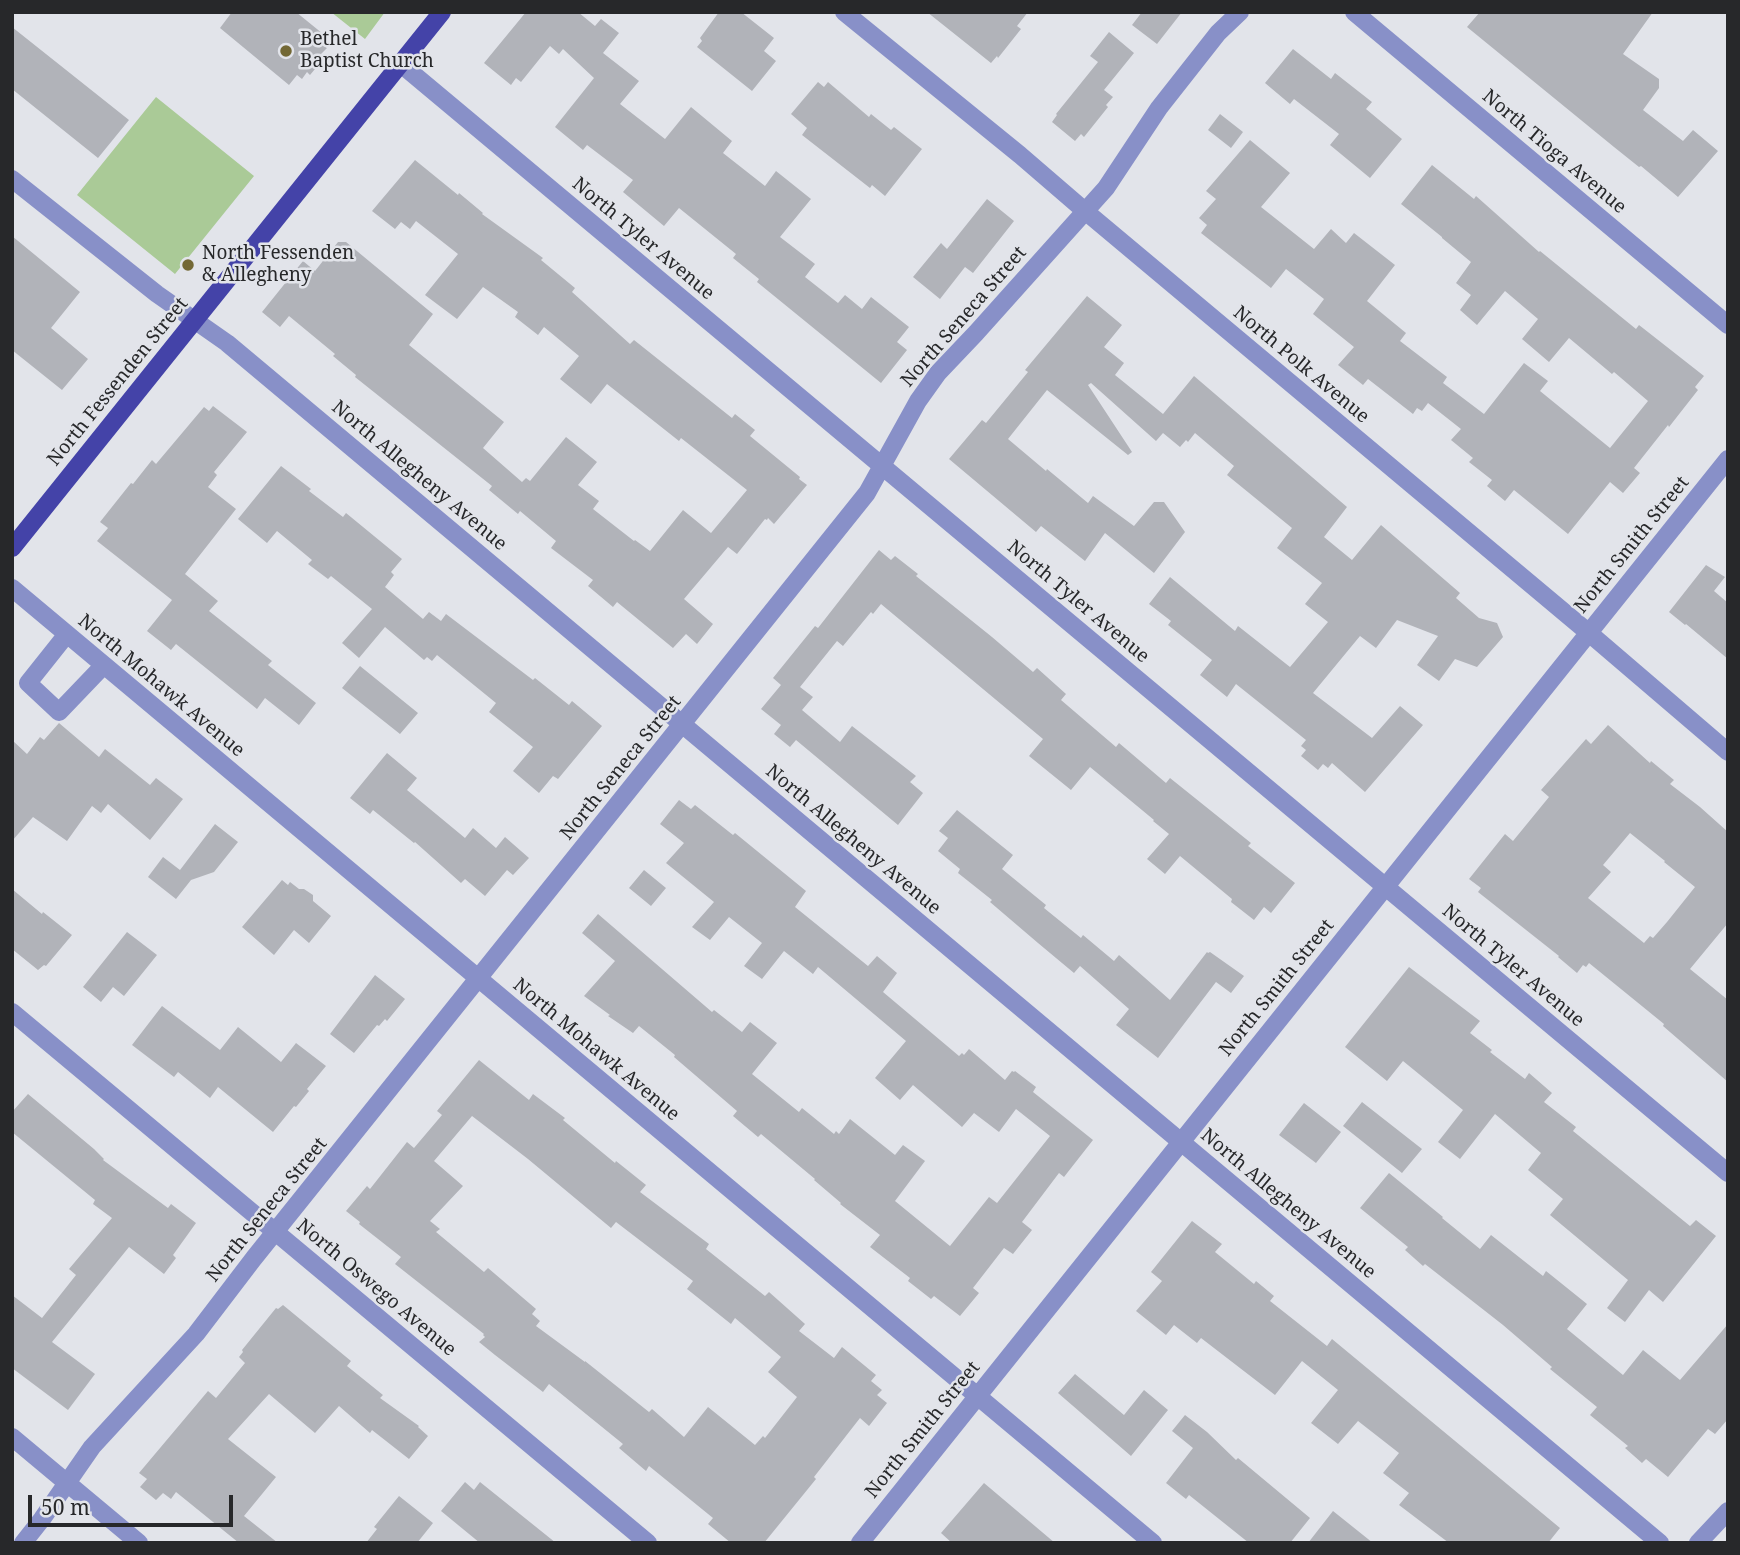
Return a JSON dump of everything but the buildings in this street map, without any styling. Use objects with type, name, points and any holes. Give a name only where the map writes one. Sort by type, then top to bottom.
[{"type":"main road","name":"North Fessenden Street","points":[[12,548],[442,12]]},
{"type":"street","name":"North Polk Avenue","points":[[844,12],[1020,155],[1728,752]]},
{"type":"street","name":"North Seneca Street","points":[[23,1543],[92,1447],[196,1334],[867,493],[918,401],[938,373],[1106,188],[1159,108],[1218,33],[1240,12]]},
{"type":"street","name":"North Tioga Avenue","points":[[1354,12],[1728,325]]},
{"type":"street","name":"North Tyler Avenue","points":[[401,64],[1728,1172]]},
{"type":"street","name":"North Allegheny Avenue","points":[[12,179],[157,294],[227,343],[1660,1543]]},
{"type":"street","name":"North Smith Street","points":[[860,1543],[1728,459]]},
{"type":"street","name":"North Mohawk Avenue","points":[[12,589],[1153,1543]]},
{"type":"street","points":[[67,634],[28,683],[59,712],[104,665]]},
{"type":"street","name":"North Oswego Avenue","points":[[12,1012],[648,1543]]},
{"type":"street","points":[[12,1437],[139,1543]]},
{"type":"street","points":[[1698,1543],[1728,1511]]},
{"type":"green space","points":[[331,12],[385,12],[365,39]]},
{"type":"green space","points":[[156,97],[254,176],[175,274],[77,195]]},
{"type":"place","name":"Bethel Baptist Church","points":[[286,51]]},
{"type":"place","name":"North Fessenden & Allegheny","points":[[188,265]]}]
